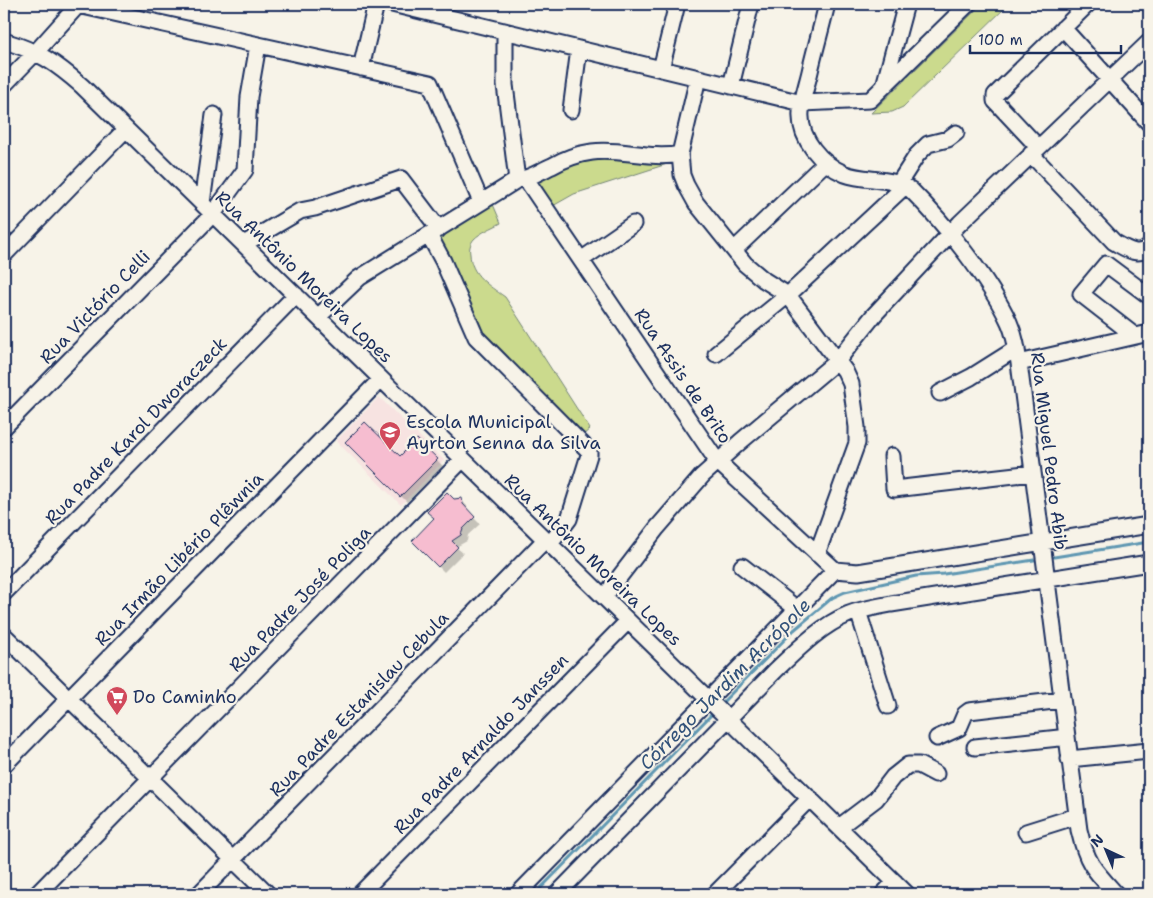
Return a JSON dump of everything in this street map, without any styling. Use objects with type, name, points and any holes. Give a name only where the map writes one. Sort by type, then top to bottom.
[{"type":"street","points":[[4,86],[79,4],[430,83],[482,202]]},
{"type":"street","points":[[361,68],[376,4]]},
{"type":"street","points":[[392,4],[802,103],[870,100],[968,4]]},
{"type":"street","points":[[661,69],[677,4]]},
{"type":"street","points":[[731,86],[751,4]]},
{"type":"street","points":[[827,4],[802,103],[801,114],[805,135],[811,146],[825,163],[848,175],[902,184]]},
{"type":"street","points":[[883,87],[906,4]]},
{"type":"street","points":[[1088,4],[995,95],[995,101],[1034,151],[1114,242],[1137,253],[1149,247]]},
{"type":"street","points":[[1063,28],[1149,123]]},
{"type":"street","name":"Rua Assis de Brito","points":[[505,31],[505,85],[521,180],[581,260],[717,461],[835,570]]},
{"type":"street","name":"Rua Antônio Moreira Lopes","points":[[4,41],[36,52],[67,72],[907,894]]},
{"type":"street","points":[[604,597],[668,514],[717,461],[838,360],[874,316],[950,235],[1034,151],[1149,42]]},
{"type":"street","name":"Rua Victório Celli","points":[[4,427],[207,208],[246,170],[249,98],[258,45]]},
{"type":"street","points":[[571,110],[579,49]]},
{"type":"street","points":[[698,78],[680,154],[682,175],[690,193],[734,250],[754,272],[788,295],[838,360],[849,377],[851,384],[858,436],[855,451],[817,554]]},
{"type":"street","points":[[207,208],[214,116]]},
{"type":"street","points":[[4,255],[126,129]]},
{"type":"street","points":[[716,354],[788,295],[902,184],[917,155],[928,144],[948,138],[956,133]]},
{"type":"street","points":[[318,317],[359,278],[482,202],[521,180],[567,158],[592,152],[658,157],[680,154]]},
{"type":"street","points":[[734,250],[825,163]]},
{"type":"street","points":[[244,244],[300,211],[315,208],[401,179],[434,232]]},
{"type":"street","name":"Rua Miguel Pedro Abib","points":[[902,184],[917,197],[950,235],[998,301],[1010,323],[1020,363],[1076,816],[1082,845],[1090,864],[1116,894]]},
{"type":"street","points":[[581,260],[632,224]]},
{"type":"street","name":"Rua Padre Estanislau Cebula","points":[[199,894],[569,519],[589,451],[476,337],[443,262],[434,232]]},
{"type":"street","points":[[1142,335],[1081,294],[1106,264],[1149,296]]},
{"type":"street","name":"Rua Padre Karol Dworaczeck","points":[[4,593],[296,295]]},
{"type":"street","points":[[1020,363],[1142,335]]},
{"type":"street","points":[[940,393],[971,377],[1017,348]]},
{"type":"street","name":"Rua Irmão Libério Plêwnia","points":[[4,765],[381,379]]},
{"type":"street","points":[[892,456],[894,489],[1033,473]]},
{"type":"street","name":"Rua Padre José Poliga","points":[[37,894],[463,459]]},
{"type":"street","points":[[518,894],[835,570],[858,572],[1149,525]]},
{"type":"street","points":[[557,894],[806,642],[835,621],[858,611],[1149,563]]},
{"type":"street","points":[[742,566],[797,609]]},
{"type":"street","points":[[858,611],[888,706]]},
{"type":"street","name":"Rua Padre Arnaldo Janssen","points":[[360,894],[628,620]]},
{"type":"street","points":[[4,635],[268,894]]},
{"type":"street","points":[[938,738],[958,728],[969,710],[1062,700]]},
{"type":"street","points":[[975,746],[1059,738],[1067,739]]},
{"type":"street","points":[[1069,759],[1149,751]]},
{"type":"street","points":[[839,827],[876,800],[893,777],[908,765],[920,765],[936,774]]},
{"type":"street","points":[[715,894],[810,798]]},
{"type":"street","points":[[1026,832],[1076,816]]},
{"type":"street","points":[[883,894],[895,882]]},
{"type":"shaded area","name":"Escola Municipal Ayrton Senna da Silva","points":[[379,397],[444,460],[401,505],[336,441]]},
{"type":"green space","points":[[982,4],[1009,4],[903,107],[892,112],[871,113]]},
{"type":"green space","points":[[595,159],[667,164],[574,194],[551,207],[534,182],[571,165]]},
{"type":"green space","points":[[492,202],[501,223],[474,239],[470,246],[473,268],[482,279],[505,297],[590,429],[582,436],[482,333],[438,239]]},
{"type":"building","points":[[365,422],[400,456],[417,439],[438,459],[400,497],[345,442]]},
{"type":"building","points":[[447,492],[454,499],[462,498],[463,504],[475,517],[463,529],[461,535],[452,541],[458,547],[438,567],[412,541],[434,518],[427,512]]},
{"type":"waterway","name":"Córrego Jardim Acrópole","points":[[1054,557],[1149,542]]},
{"type":"waterway","name":"Córrego Jardim Acrópole","points":[[721,704],[794,630],[832,598],[845,592],[916,576],[944,574],[1034,560]]},
{"type":"waterway","name":"Córrego Jardim Acrópole","points":[[535,894],[715,711]]},
{"type":"place","name":"Escola Municipal Ayrton Senna da Silva","points":[[390,451]]},
{"type":"place","name":"Do Caminho","points":[[117,716]]}]
